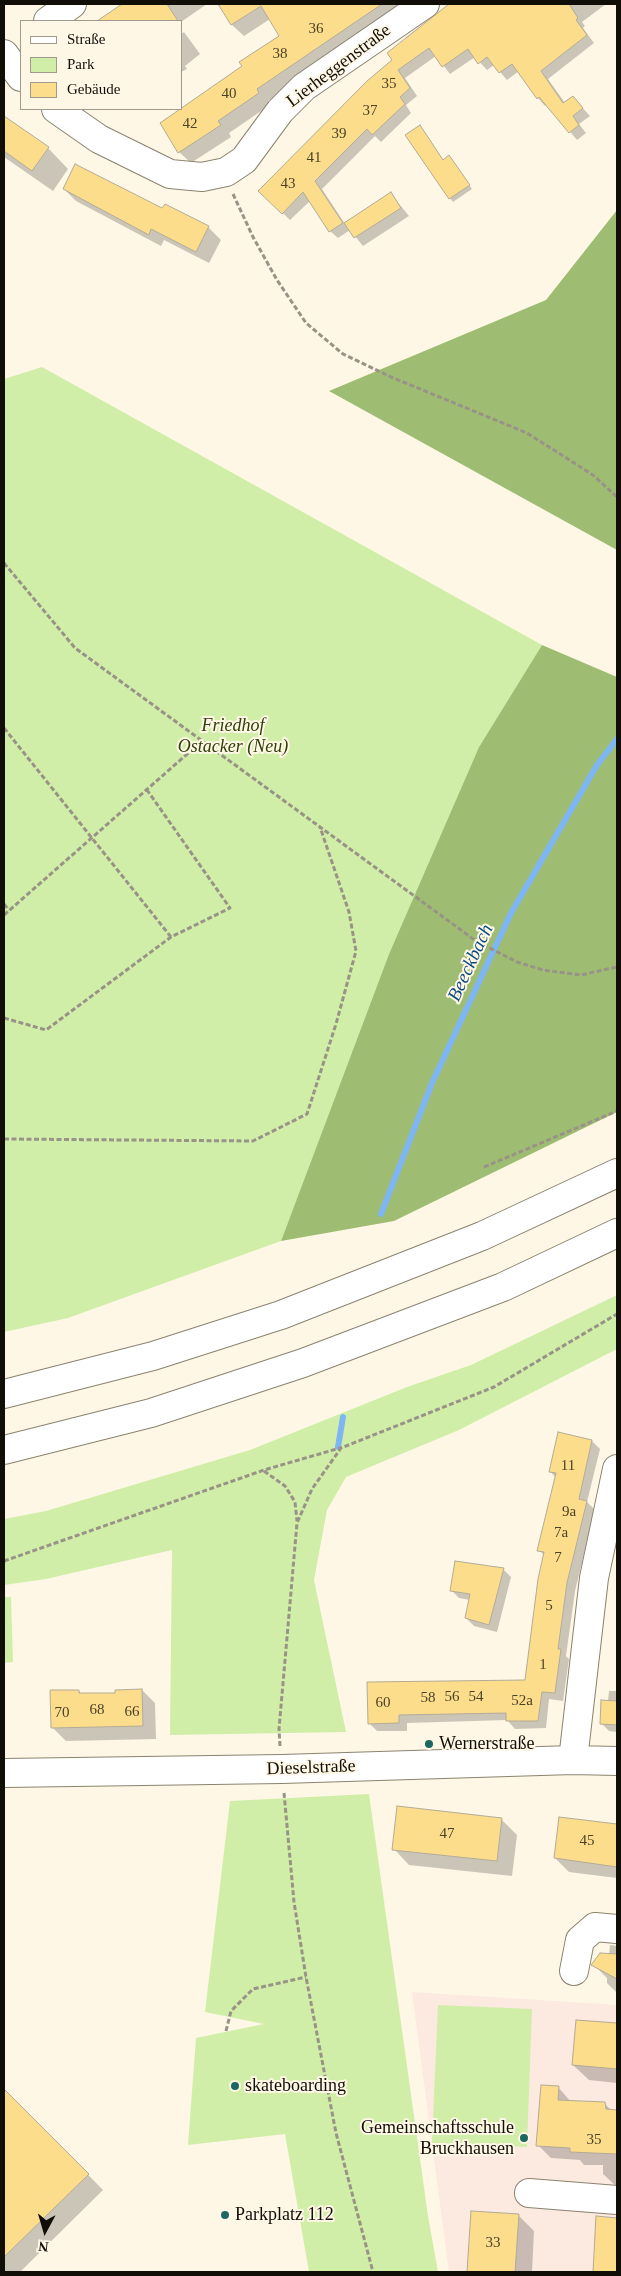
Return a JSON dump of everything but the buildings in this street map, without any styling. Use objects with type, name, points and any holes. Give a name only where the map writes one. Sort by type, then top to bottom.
[{"type":"main road","points":[[49,20],[72,4]]},
{"type":"main road","name":"Lierheggenstraße","points":[[57,110],[99,139],[170,174],[202,177],[226,172],[244,160],[280,110],[304,87],[424,4]]},
{"type":"main road","points":[[20,41],[4,54],[20,76]]},
{"type":"main road","points":[[4,1394],[153,1356],[281,1315],[482,1236],[617,1173]]},
{"type":"main road","points":[[4,1450],[151,1414],[303,1363],[502,1287],[617,1233]]},
{"type":"main road","points":[[573,1760],[594,1578],[617,1469]]},
{"type":"main road","name":"Dieselstraße","points":[[4,1773],[282,1769],[573,1760],[617,1761]]},
{"type":"main road","points":[[574,1971],[580,1940],[595,1927],[617,1929]]},
{"type":"main road","points":[[529,2193],[617,2200]]},
{"type":"path","points":[[226,172],[235,199],[253,237],[277,280],[306,323],[342,354],[391,377],[527,433],[593,475],[617,497]]},
{"type":"path","points":[[4,563],[75,648],[476,941],[504,955],[543,970],[581,975],[617,967]]},
{"type":"path","points":[[4,728],[171,936]]},
{"type":"path","points":[[4,914],[202,741]]},
{"type":"path","points":[[4,1018],[46,1030],[171,936],[230,908],[147,790]]},
{"type":"path","points":[[4,1139],[253,1141],[307,1114],[336,1024],[356,951],[349,912],[320,827]]},
{"type":"path","points":[[4,904],[8,910]]},
{"type":"path","points":[[484,1167],[617,1110]]},
{"type":"path","points":[[4,1562],[264,1470],[341,1448],[494,1387],[617,1314]]},
{"type":"path","points":[[297,1523],[312,1489],[341,1448]]},
{"type":"path","points":[[264,1470],[284,1486],[296,1502],[297,1523],[279,1729],[294,1902],[306,1977],[336,2133],[373,2272]]},
{"type":"path","points":[[226,2031],[230,2011],[254,1989],[306,1977]]},
{"type":"shaded area","name":"Gemeinschaftsschule Bruckhausen","points":[[412,1992],[617,2005],[617,2272],[449,2272]]},
{"type":"green space","points":[[617,210],[617,550],[329,391],[546,300]]},
{"type":"green space","name":"Friedhof Ostacker (Neu)","points":[[42,367],[542,645],[479,747],[389,954],[281,1241],[68,1318],[4,1332],[4,379]]},
{"type":"green space","points":[[542,645],[617,677],[617,1112],[394,1221],[281,1241],[389,954],[479,747]]},
{"type":"green space","points":[[617,1295],[617,1349],[459,1430],[346,1477],[327,1510],[314,1580],[346,1732],[170,1735],[172,1550],[46,1579],[4,1585],[4,1519],[46,1511],[250,1450],[407,1387],[471,1365]]},
{"type":"green space","points":[[4,1597],[11,1597],[13,1662],[4,1663]]},
{"type":"green space","points":[[369,1794],[428,2216],[438,2272],[309,2272],[285,2134],[188,2145],[196,2038],[264,2024],[205,2012],[230,1801]]},
{"type":"green space","points":[[438,2005],[532,2009],[527,2147],[432,2143]]},
{"type":"waterway","name":"Beeckbach","points":[[381,1214],[432,1083],[511,913],[597,765],[617,739]]},
{"type":"waterway","name":"Beeckbach","points":[[338,1447],[343,1417]]},
{"type":"place","name":"Wernerstraße","points":[[429,1744]]},
{"type":"place","name":"skateboarding","points":[[235,2086]]},
{"type":"place","name":"Gemeinschaftsschule Bruckhausen","points":[[524,2138]]},
{"type":"place","name":"Parkplatz 112","points":[[225,2215]]}]
